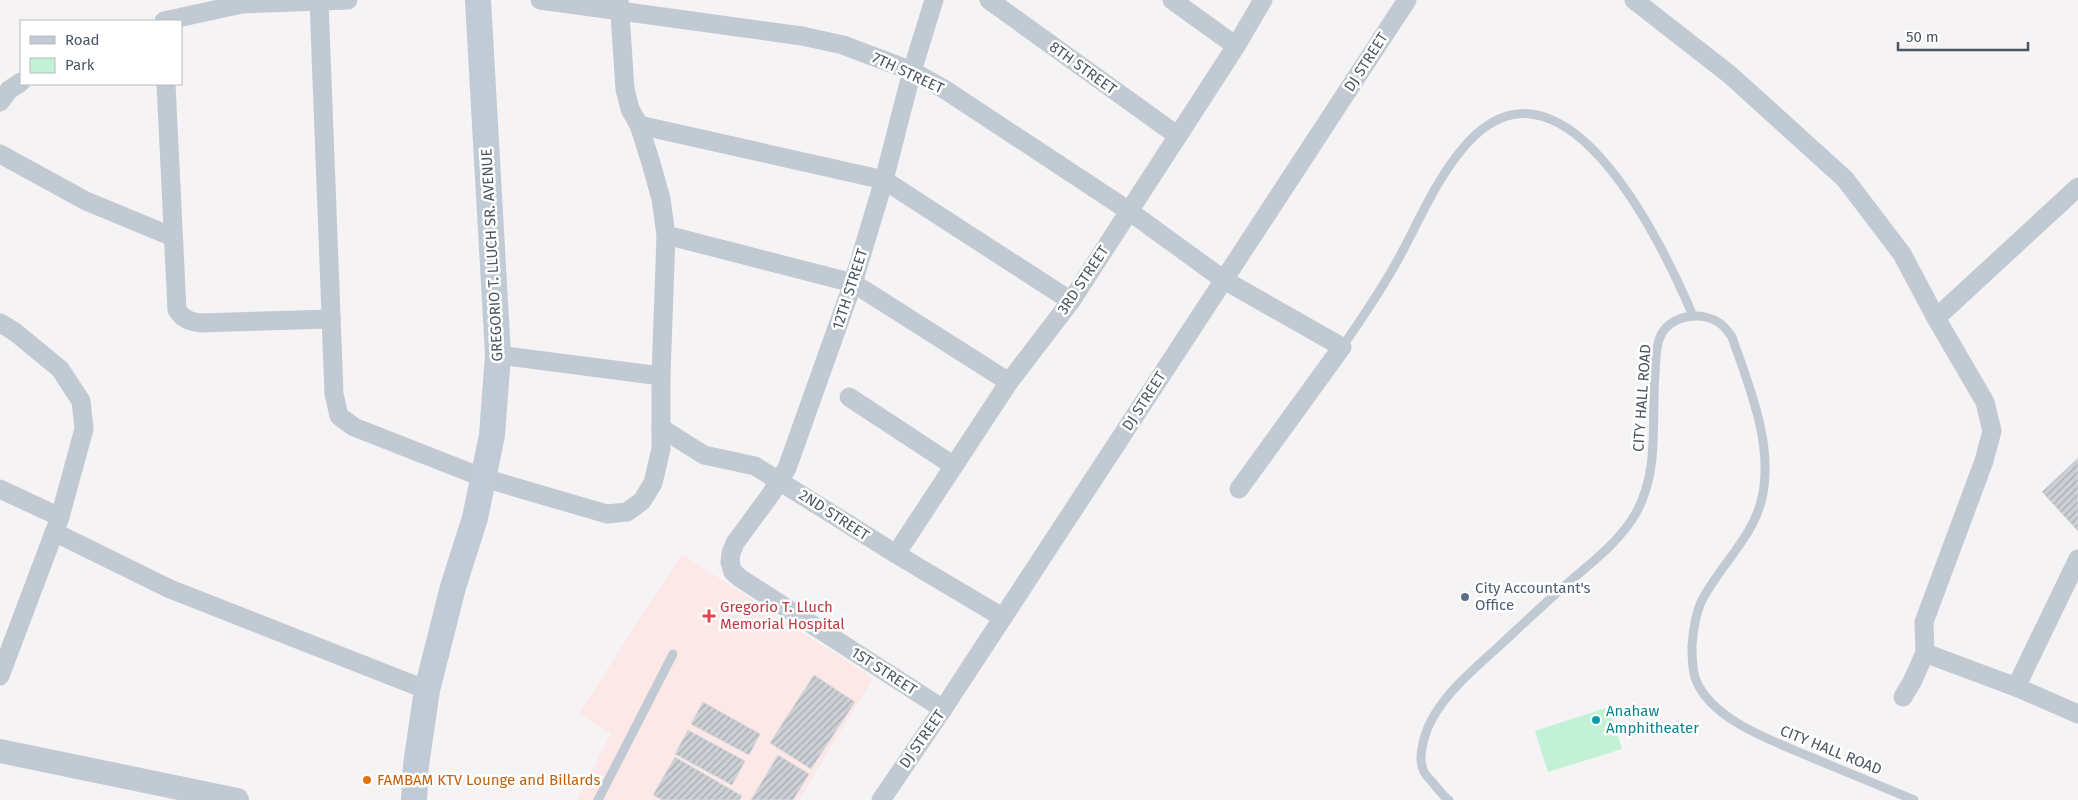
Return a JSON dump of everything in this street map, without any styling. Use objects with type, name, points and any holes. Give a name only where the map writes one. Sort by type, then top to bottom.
[{"type":"main road","name":"GREGORIO T. LLUCH SR. AVENUE","points":[[414,800],[417,756],[427,690],[453,587],[475,518],[492,435],[498,355],[478,0]]},
{"type":"street","points":[[169,20],[242,4],[348,0]]},
{"type":"street","name":"7TH STREET","points":[[540,0],[620,6],[843,44],[912,71],[944,89],[1129,211],[1224,280],[1342,347]]},
{"type":"street","name":"12TH STREET","points":[[730,562],[735,544],[780,480],[790,460],[853,283],[884,180],[912,71],[934,0]]},
{"type":"street","name":"8TH STREET","points":[[988,0],[1178,136]]},
{"type":"street","points":[[1172,0],[1236,46]]},
{"type":"street","name":"3RD STREET","points":[[896,554],[1009,382],[1071,301],[1236,46],[1263,0]]},
{"type":"street","name":"DJ STREET","points":[[881,800],[943,709],[1406,0]]},
{"type":"street","points":[[1634,0],[1729,74],[1845,179],[1902,254],[1936,318],[1985,402],[1992,431],[1984,461],[1924,622],[1925,653],[1903,697]]},
{"type":"street","points":[[319,2],[334,394],[339,416],[354,428],[484,478],[607,514],[627,512],[642,501],[653,483],[660,449],[666,235],[661,198],[639,125],[630,108],[624,90],[620,6]]},
{"type":"street","points":[[0,102],[9,90],[20,83]]},
{"type":"street","points":[[166,85],[176,310],[189,321],[200,323],[331,319]]},
{"type":"street","points":[[639,125],[884,180],[1071,301]]},
{"type":"street","points":[[0,154],[86,201],[173,236]]},
{"type":"street","points":[[1936,318],[2078,187]]},
{"type":"street","points":[[666,235],[853,283],[1009,382]]},
{"type":"street","points":[[0,323],[15,332],[60,369],[81,401],[84,429],[57,525],[0,676]]},
{"type":"street","points":[[1239,489],[1342,347]]},
{"type":"street","points":[[498,355],[661,376]]},
{"type":"street","points":[[849,397],[954,466]]},
{"type":"street","name":"2ND STREET","points":[[660,428],[704,455],[756,466],[896,554],[1002,617]]},
{"type":"street","points":[[0,489],[57,525],[170,589],[427,690]]},
{"type":"street","points":[[2016,687],[2078,559]]},
{"type":"street","name":"1ST STREET","points":[[730,562],[733,572],[740,578],[943,709]]},
{"type":"street","points":[[1925,653],[2016,687],[2078,714]]},
{"type":"street","points":[[0,752],[180,794],[237,800]]},
{"type":"lane","points":[[1342,347],[1371,306],[1396,264],[1433,193],[1459,153],[1481,130],[1508,115],[1531,114],[1553,120],[1577,133],[1597,153],[1621,182],[1649,224],[1674,271],[1693,316]]},
{"type":"lane","name":"CITY HALL ROAD","points":[[1449,800],[1424,771],[1423,742],[1435,714],[1453,691],[1484,660],[1609,548],[1631,521],[1645,494],[1652,464],[1656,352],[1660,338],[1666,327],[1680,318],[1693,316],[1707,318],[1722,325],[1732,337],[1761,429],[1765,468],[1762,499],[1752,524],[1701,603],[1693,629],[1692,658],[1696,680],[1711,703],[1733,721],[1764,738],[1914,800]]},
{"type":"lane","points":[[598,800],[673,654]]},
{"type":"shaded area","name":"Gregorio T. Lluch Memorial Hospital","points":[[682,554],[873,678],[799,800],[577,800],[611,733],[579,713]]},
{"type":"green space","points":[[1609,707],[1622,749],[1548,772],[1535,731]]},
{"type":"building","points":[[2078,458],[2078,531],[2042,492]]},
{"type":"building","points":[[814,675],[855,702],[811,769],[770,743]]},
{"type":"building","points":[[703,702],[760,734],[749,755],[691,724]]},
{"type":"building","points":[[688,730],[745,761],[732,785],[675,754]]},
{"type":"building","points":[[778,755],[809,774],[793,800],[751,800]]},
{"type":"building","points":[[675,757],[742,796],[739,800],[662,800],[653,795]]},
{"type":"place","name":"City Accountant's Office","points":[[1465,597]]},
{"type":"place","name":"Gregorio T. Lluch Memorial Hospital","points":[[709,616]]},
{"type":"place","name":"Anahaw Amphitheater","points":[[1596,720]]},
{"type":"place","name":"FAMBAM KTV Lounge and Billards","points":[[367,780]]}]
